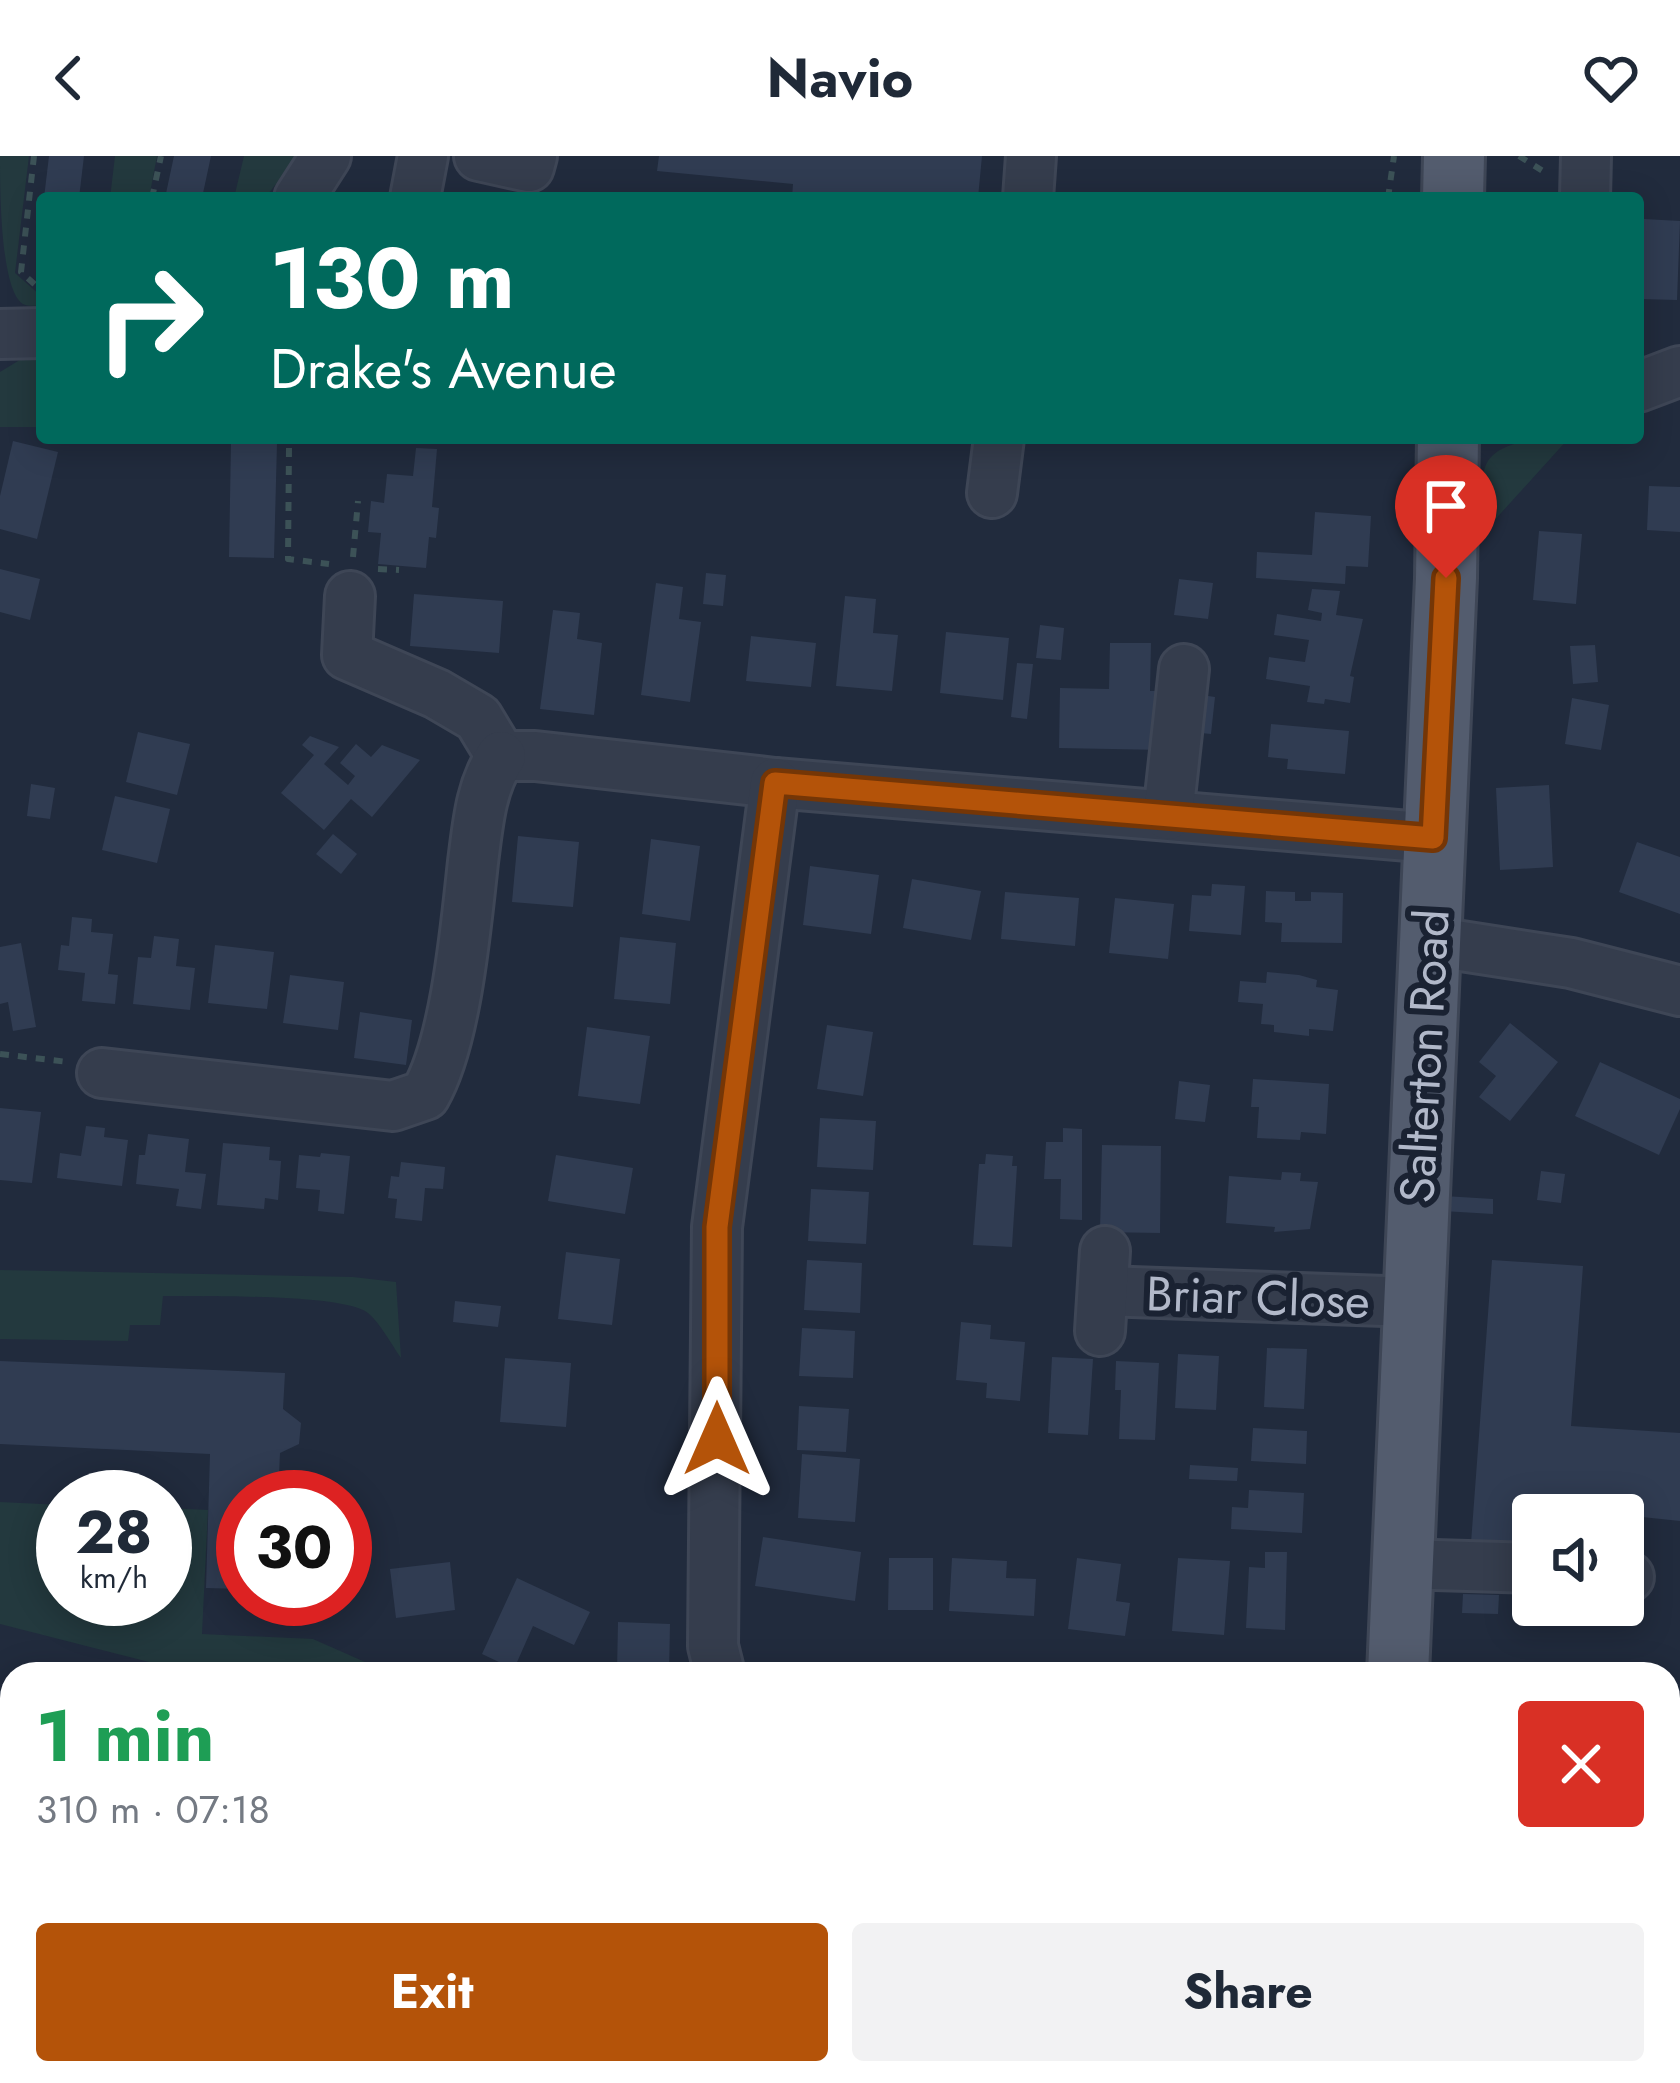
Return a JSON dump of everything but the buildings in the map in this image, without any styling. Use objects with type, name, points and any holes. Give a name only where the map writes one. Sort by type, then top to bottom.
[{"type":"main road","points":[[1453,192],[1454,156]]},
{"type":"main road","name":"Salterton Road","points":[[1398,1662],[1448,444]]},
{"type":"street","points":[[303,192],[326,156]]},
{"type":"street","points":[[416,192],[423,156]]},
{"type":"street","points":[[479,156],[529,167],[532,156]]},
{"type":"street","points":[[1028,192],[1031,156]]},
{"type":"street","points":[[1585,192],[1586,156]]},
{"type":"street","points":[[0,334],[36,333]]},
{"type":"street","points":[[1644,385],[1680,371]]},
{"type":"street","points":[[992,493],[998,444]]},
{"type":"street","points":[[351,581],[346,655],[437,694],[478,718],[501,756]]},
{"type":"street","points":[[1168,815],[1184,669]]},
{"type":"street","points":[[501,756],[535,755],[775,783],[1433,838]]},
{"type":"street","points":[[102,1073],[393,1106],[425,1096],[441,1068],[478,818],[490,774],[501,756]]},
{"type":"street","points":[[717,1662],[713,1646],[717,1227],[775,783]]},
{"type":"street","points":[[1429,941],[1571,963],[1680,991]]},
{"type":"street","name":"Briar Close","points":[[1103,1291],[1413,1302]]},
{"type":"street","points":[[1402,1564],[1512,1567]]},
{"type":"path","points":[[34,156],[21,272],[36,286]]},
{"type":"path","points":[[153,192],[161,156]]},
{"type":"path","points":[[1389,192],[1394,156]]},
{"type":"path","points":[[1519,156],[1540,169]]},
{"type":"path","points":[[289,448],[288,559],[351,581],[398,570]]},
{"type":"path","points":[[351,581],[358,501]]},
{"type":"path","points":[[0,1054],[63,1060],[102,1073]]},
{"type":"green space","points":[[0,156],[29,156],[15,273],[36,292],[36,306],[23,304],[15,295],[3,236]]},
{"type":"green space","points":[[115,156],[157,156],[150,192],[111,192]]},
{"type":"green space","points":[[244,156],[298,156],[270,192],[235,192]]},
{"type":"green space","points":[[36,356],[36,427],[0,427],[0,372]]},
{"type":"green space","points":[[1514,444],[1564,444],[1482,534],[1485,467]]},
{"type":"green space","points":[[0,1270],[353,1277],[396,1282],[401,1358],[368,1313],[330,1302],[270,1297],[163,1296],[160,1325],[130,1325],[128,1341],[0,1339]]},
{"type":"green space","points":[[0,1502],[36,1504],[36,1626],[192,1626],[192,1509],[208,1510],[202,1634],[313,1639],[365,1662],[149,1662],[0,1624]]},
{"type":"route","points":[[717,1439],[717,1227],[775,783],[1433,838],[1446,578]]}]
